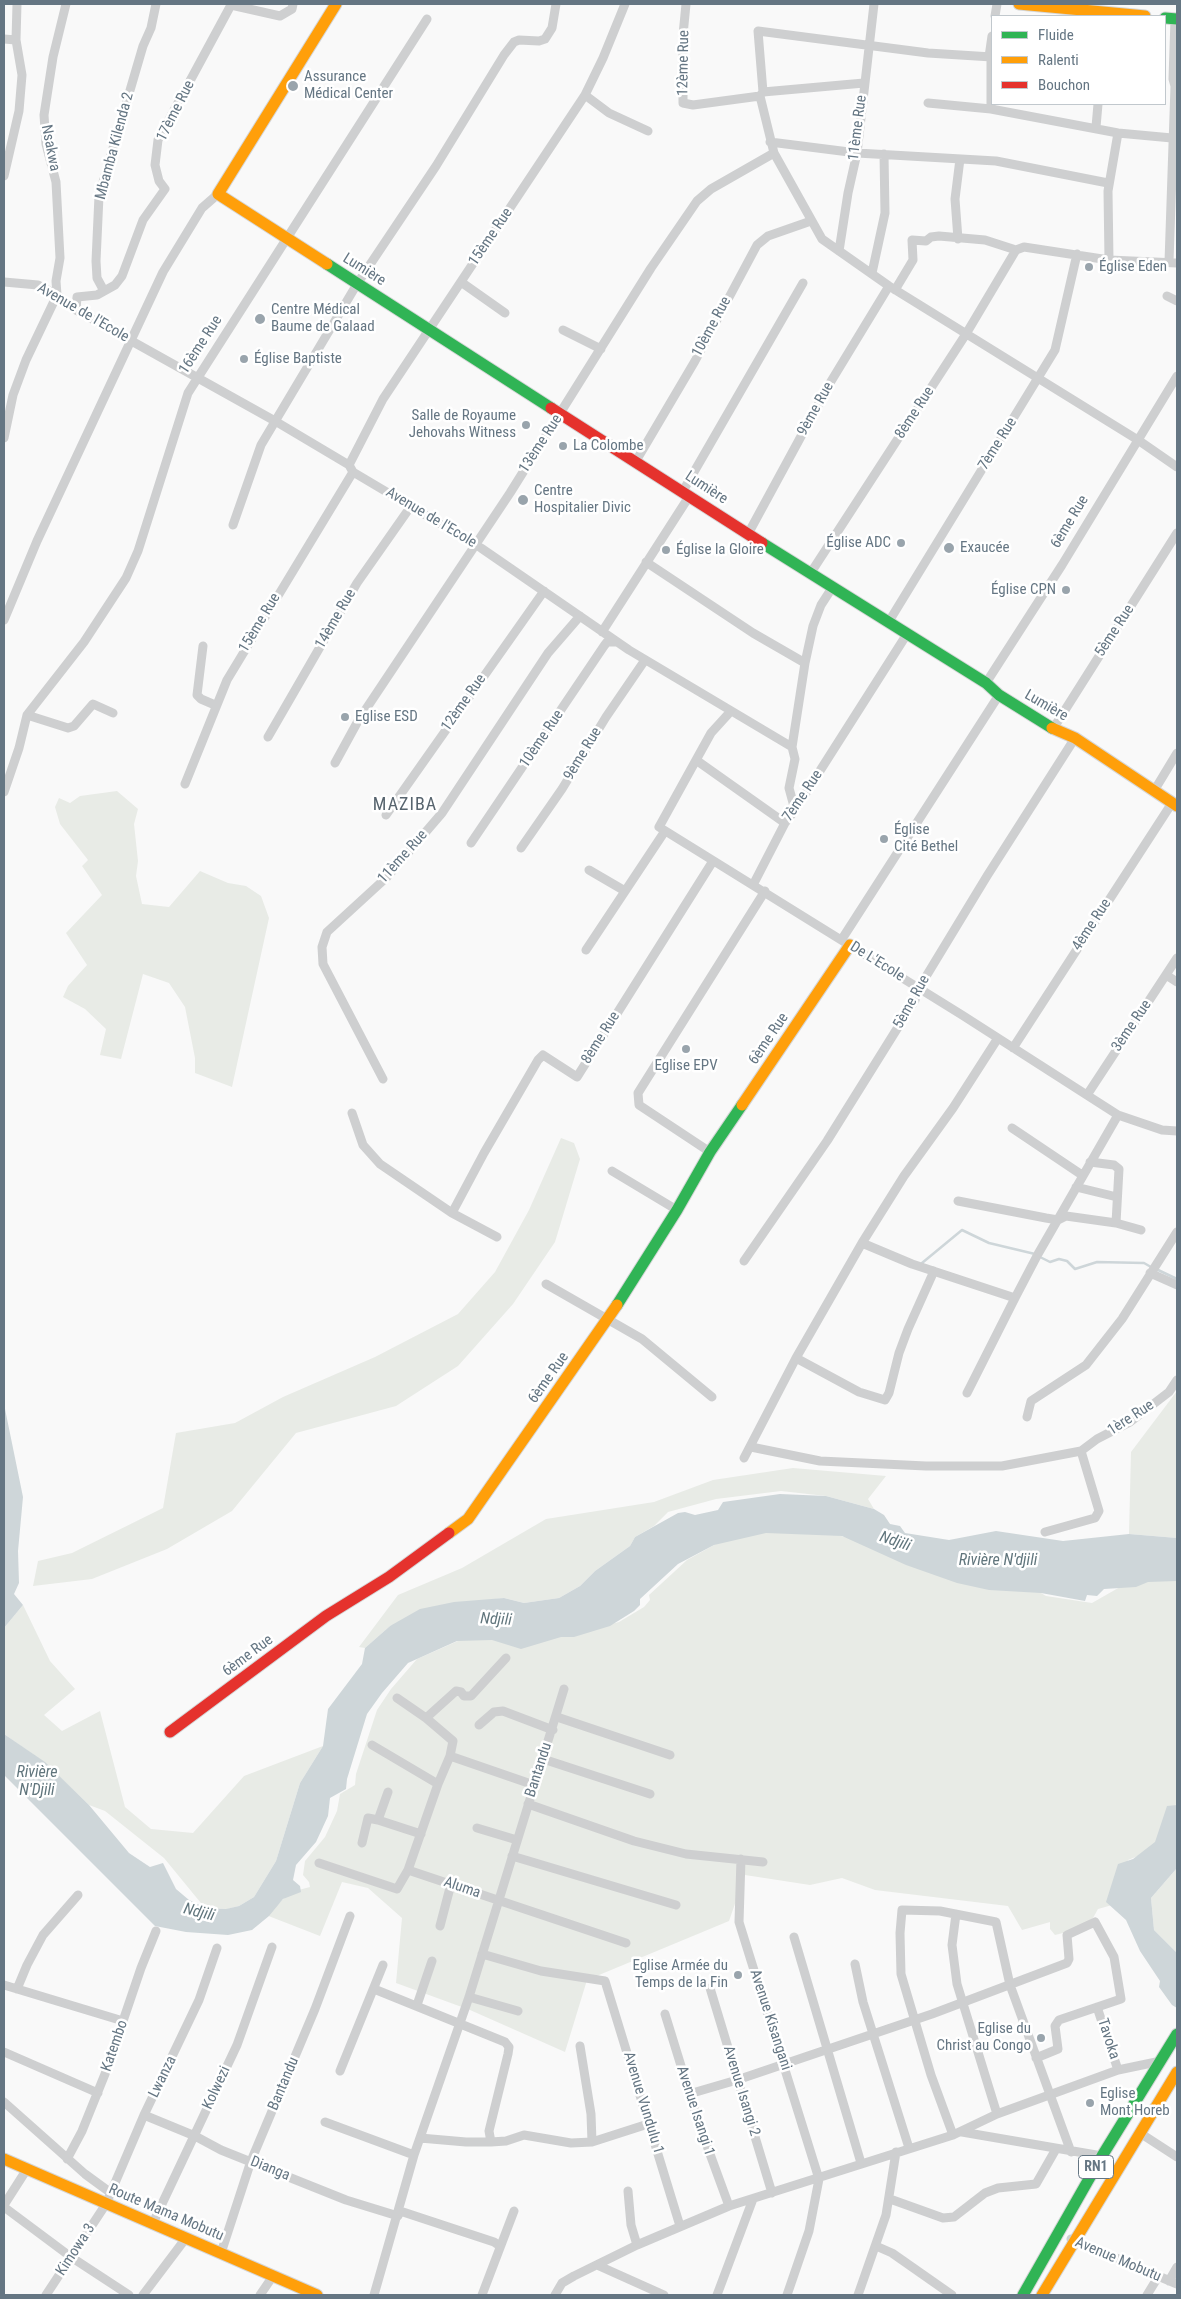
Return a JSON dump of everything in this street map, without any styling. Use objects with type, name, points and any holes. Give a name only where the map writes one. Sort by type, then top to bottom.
[{"type":"main road","points":[[218,194],[336,4]]},
{"type":"main road","points":[[1019,4],[1108,15]]},
{"type":"main road","name":"Lumière","points":[[218,194],[287,240],[430,328],[810,574],[986,683],[999,695],[1052,729],[1075,738],[1175,805]]},
{"type":"main road","name":"6ème Rue","points":[[170,1732],[326,1616],[389,1577],[468,1519],[609,1318],[678,1210],[710,1152],[846,942]]},
{"type":"main road","name":"RN1","points":[[1023,2295],[1059,2235],[1102,2156],[1175,2038]]},
{"type":"main road","name":"RN1","points":[[1042,2295],[1177,2072]]},
{"type":"main road","name":"Route Mama Mobutu","points":[[4,2159],[152,2225],[317,2295]]},
{"type":"street","points":[[4,172],[19,111],[22,74],[16,40],[18,4]]},
{"type":"street","name":"Nsakwa","points":[[57,295],[56,281],[60,258],[56,182],[46,144],[44,115],[53,57],[66,4]]},
{"type":"street","name":"Mbamba Kilenda 2","points":[[104,291],[97,278],[96,261],[99,196],[143,46],[151,28],[156,4]]},
{"type":"street","name":"17ème Rue","points":[[76,310],[77,297],[97,295],[115,285],[122,276],[143,220],[165,189],[159,181],[155,165],[158,140],[231,5],[280,16],[292,9],[293,4]]},
{"type":"street","points":[[233,524],[261,445],[357,284],[436,166],[504,55],[514,42],[519,40],[539,41],[545,39],[552,28],[556,4]]},
{"type":"street","name":"15ème Rue","points":[[185,784],[215,706],[237,661],[351,468],[383,400],[585,95],[603,58],[625,4]]},
{"type":"street","name":"12ème Rue","points":[[686,4],[683,34],[683,103],[693,105],[762,94]]},
{"type":"street","name":"11ème Rue","points":[[839,251],[845,209],[857,153],[874,4]]},
{"type":"street","name":"16ème Rue","points":[[27,715],[84,642],[126,578],[138,551],[188,393],[427,19]]},
{"type":"street","points":[[960,159],[955,199],[958,239],[985,240],[1016,250],[1024,247],[1109,260],[1173,263],[1172,138],[1175,86],[1172,79],[1172,19]]},
{"type":"street","points":[[991,109],[991,57],[958,56],[760,30],[758,34],[762,94],[770,142],[774,153],[822,239],[892,288],[1138,440],[1177,467]]},
{"type":"street","points":[[4,39],[16,40]]},
{"type":"street","points":[[762,94],[864,83]]},
{"type":"street","points":[[585,95],[609,113],[648,131]]},
{"type":"street","points":[[928,104],[991,109],[1096,127],[1118,133],[1172,138]]},
{"type":"street","points":[[1096,127],[1098,105]]},
{"type":"street","points":[[1109,260],[1108,183],[1118,133]]},
{"type":"street","points":[[770,142],[857,153],[996,161],[1108,183]]},
{"type":"street","name":"13ème Rue","points":[[335,763],[358,721],[476,545],[651,268],[697,201],[711,189],[774,153]]},
{"type":"street","points":[[872,274],[885,213],[884,154]]},
{"type":"street","points":[[4,620],[37,541],[163,272],[202,208],[218,194]]},
{"type":"street","name":"10ème Rue","points":[[636,461],[694,361],[757,245],[768,236],[811,221]]},
{"type":"street","name":"9ème Rue","points":[[748,534],[830,383],[892,288],[913,260],[912,240],[926,241],[931,236],[958,239]]},
{"type":"street","name":"8ème Rue","points":[[810,574],[966,334],[1016,250]]},
{"type":"street","name":"7ème Rue","points":[[888,623],[1055,350],[1076,254]]},
{"type":"street","name":"Avenue de l'Ecole","points":[[4,282],[38,285],[57,295],[76,310],[274,421],[476,545],[616,642],[792,747]]},
{"type":"street","points":[[461,282],[505,313]]},
{"type":"street","points":[[602,632],[687,493],[734,401],[762,357],[803,283]]},
{"type":"street","points":[[4,438],[13,395],[26,360],[57,295]]},
{"type":"street","points":[[1167,296],[1177,301]]},
{"type":"street","points":[[563,330],[601,349]]},
{"type":"street","name":"6ème Rue","points":[[986,683],[1062,565],[1177,376]]},
{"type":"street","name":"14ème Rue","points":[[268,737],[357,583],[411,506]]},
{"type":"street","name":"5ème Rue","points":[[1052,729],[1177,533]]},
{"type":"street","points":[[646,562],[754,633],[805,663]]},
{"type":"street","points":[[795,810],[789,788],[795,759],[792,747],[805,663],[813,626],[821,605],[832,588]]},
{"type":"street","name":"12ème Rue","points":[[386,815],[544,591]]},
{"type":"street","name":"11ème Rue","points":[[383,1079],[323,964],[322,947],[327,932],[387,877],[442,813],[548,653],[580,616]]},
{"type":"street","name":"7ème Rue","points":[[753,885],[784,823],[795,810],[907,634]]},
{"type":"street","name":"10ème Rue","points":[[471,843],[604,646],[607,642],[616,642]]},
{"type":"street","points":[[203,646],[198,695],[215,706]]},
{"type":"street","name":"9ème Rue","points":[[521,848],[562,789],[606,717],[645,660]]},
{"type":"street","name":"6ème Rue","points":[[846,942],[999,695]]},
{"type":"street","points":[[4,792],[5,781],[19,748],[27,715],[68,728],[74,726],[93,704],[113,713]]},
{"type":"street","points":[[586,950],[625,891],[662,829],[711,733],[731,711]]},
{"type":"street","name":"5ème Rue","points":[[744,1262],[827,1141],[915,1000],[919,988],[1075,738]]},
{"type":"street","points":[[1154,791],[1177,753]]},
{"type":"street","points":[[696,760],[784,823]]},
{"type":"street","name":"4ème Rue","points":[[1013,1048],[1175,805]]},
{"type":"street","name":"De L'Ecole","points":[[662,829],[765,891],[1118,1115],[1162,1130],[1177,1131]]},
{"type":"street","name":"8ème Rue","points":[[452,1213],[484,1153],[538,1060],[543,1055],[577,1077],[713,861]]},
{"type":"street","points":[[589,870],[625,891]]},
{"type":"street","points":[[710,1152],[643,1108],[637,1099],[638,1093],[765,891]]},
{"type":"street","name":"3ème Rue","points":[[1087,1095],[1177,958]]},
{"type":"street","points":[[1166,975],[1177,982]]},
{"type":"street","points":[[744,1458],[796,1358],[862,1243],[904,1176],[953,1108],[998,1038]]},
{"type":"street","points":[[352,1113],[363,1145],[380,1164],[452,1213],[497,1238]]},
{"type":"street","points":[[967,1393],[1015,1298],[1082,1175],[1118,1115]]},
{"type":"street","points":[[1012,1128],[1082,1175]]},
{"type":"street","points":[[1090,1162],[1117,1166],[1116,1223]]},
{"type":"street","points":[[612,1171],[678,1210]]},
{"type":"street","points":[[1076,1187],[1117,1197]]},
{"type":"street","points":[[958,1201],[1058,1220],[1066,1216],[1116,1223],[1141,1230]]},
{"type":"street","points":[[1028,1417],[1031,1401],[1086,1365],[1122,1319],[1177,1232]]},
{"type":"street","points":[[862,1243],[912,1264],[1015,1298]]},
{"type":"street","points":[[796,1358],[859,1392],[885,1400],[889,1393],[899,1352],[934,1270]]},
{"type":"street","points":[[1150,1273],[1177,1284]]},
{"type":"street","points":[[546,1284],[609,1318],[642,1339],[712,1398]]},
{"type":"street","name":"1ère Rue","points":[[1080,1451],[1097,1439],[1130,1422],[1169,1392],[1177,1380]]},
{"type":"street","points":[[751,1446],[820,1461],[926,1466],[1002,1466],[1080,1451],[1099,1511],[1095,1518],[1044,1532]]},
{"type":"street","points":[[426,1718],[456,1692],[461,1692],[464,1696],[471,1696],[506,1658]]},
{"type":"street","name":"Bantandu","points":[[374,2295],[399,2213],[414,2155],[469,1997],[528,1804],[553,1730],[564,1689]]},
{"type":"street","points":[[319,1863],[397,1889],[408,1870],[449,1758],[453,1741],[426,1718],[397,1698]]},
{"type":"street","points":[[479,1725],[494,1712],[503,1711],[553,1730]]},
{"type":"street","points":[[557,1717],[670,1755]]},
{"type":"street","points":[[372,1745],[438,1784]]},
{"type":"street","points":[[449,1758],[534,1785]]},
{"type":"street","points":[[543,1758],[650,1794]]},
{"type":"street","points":[[378,1820],[388,1792]]},
{"type":"street","points":[[528,1804],[634,1841],[686,1854],[763,1862]]},
{"type":"street","points":[[362,1843],[368,1818],[421,1834]]},
{"type":"street","points":[[476,1828],[517,1840]]},
{"type":"street","points":[[512,1856],[676,1905]]},
{"type":"street","name":"Avenue Kisangani","points":[[741,1859],[739,1922],[819,2179]]},
{"type":"street","name":"Aluma","points":[[408,1870],[626,1944]]},
{"type":"street","points":[[440,1926],[451,1884]]},
{"type":"street","points":[[17,1989],[43,1935],[78,1895]]},
{"type":"street","points":[[957,2133],[913,2021],[901,1974],[900,1933],[902,1910],[924,1910],[956,1914],[996,1922],[1010,1985],[1071,2152]]},
{"type":"street","points":[[956,1914],[952,1945],[957,1984],[997,2114]]},
{"type":"street","name":"Bantandu","points":[[221,2253],[251,2161],[315,2009],[350,1916]]},
{"type":"street","name":"Tavoka","points":[[1010,1985],[1067,1963],[1069,1959],[1067,1936],[1095,1922],[1114,1957],[1122,1995],[1118,2001],[1056,2022],[1058,2049],[1036,2058]]},
{"type":"street","name":"Katembo","points":[[67,2159],[98,2093],[156,1931]]},
{"type":"street","points":[[794,1937],[861,2163]]},
{"type":"street","name":"Kolwezi","points":[[152,2225],[237,2045],[272,1947]]},
{"type":"street","name":"Lwanza","points":[[106,2204],[144,2115],[199,2000],[217,1948]]},
{"type":"street","name":"Avenue Vundulu 1","points":[[482,1954],[541,1971],[606,1981],[680,2226]]},
{"type":"street","points":[[417,2005],[432,1961]]},
{"type":"street","points":[[855,1964],[858,1984],[909,2148]]},
{"type":"street","points":[[340,2071],[382,1966]]},
{"type":"street","points":[[4,1985],[123,2021]]},
{"type":"street","points":[[689,2094],[828,2050],[1010,1985]]},
{"type":"street","name":"Avenue Isangi 2","points":[[710,1988],[772,2193]]},
{"type":"street","points":[[374,1989],[506,2042],[509,2047],[489,2131],[492,2142]]},
{"type":"street","points":[[469,1997],[518,2011]]},
{"type":"street","name":"Tavoka","points":[[1097,2007],[1118,2070]]},
{"type":"street","name":"Avenue Isangi 1","points":[[665,2014],[689,2094],[729,2206]]},
{"type":"street","points":[[580,2046],[591,2114],[592,2142]]},
{"type":"street","points":[[4,2052],[98,2093]]},
{"type":"street","points":[[555,2295],[562,2283],[568,2279],[637,2245],[729,2206],[819,2179],[861,2163],[957,2133],[997,2114],[1118,2070],[1162,2061]]},
{"type":"street","points":[[4,2102],[67,2159],[111,2193]]},
{"type":"street","name":"Dianga","points":[[144,2115],[195,2136],[221,2150],[346,2200],[399,2213],[494,2242],[500,2246]]},
{"type":"street","points":[[326,2122],[414,2155]]},
{"type":"street","points":[[420,2138],[492,2142],[506,2141],[524,2136],[571,2143],[592,2142],[648,2124]]},
{"type":"street","points":[[957,2133],[1009,2138],[1071,2152],[1102,2156]]},
{"type":"street","points":[[1140,2133],[1177,2157]]},
{"type":"street","points":[[890,2199],[943,2218],[954,2217],[985,2193],[998,2188],[1036,2184],[1056,2149]]},
{"type":"street","points":[[858,2295],[876,2246],[890,2199],[896,2152]]},
{"type":"street","points":[[27,2169],[4,2206],[71,2257],[129,2295]]},
{"type":"street","points":[[787,2295],[809,2231],[819,2179]]},
{"type":"street","points":[[628,2191],[631,2225],[637,2245]]},
{"type":"street","points":[[717,2295],[753,2199]]},
{"type":"street","name":"Kimowa 3","points":[[46,2295],[106,2204]]},
{"type":"street","points":[[482,2295],[514,2212]]},
{"type":"street","name":"Avenue Mobutu","points":[[1059,2235],[1173,2283]]},
{"type":"street","points":[[143,2295],[186,2238]]},
{"type":"street","points":[[876,2246],[952,2295]]},
{"type":"street","points":[[597,2265],[664,2295]]},
{"type":"street","points":[[1173,2283],[1177,2267]]},
{"type":"street","points":[[260,2295],[273,2276]]},
{"type":"street","points":[[1147,2295],[1158,2277]]},
{"type":"shaded area","points":[[117,791],[138,809],[134,824],[138,861],[136,876],[142,904],[169,907],[200,871],[228,883],[246,886],[261,896],[269,918],[232,1087],[195,1073],[195,1058],[185,1007],[169,983],[143,974],[121,1059],[100,1055],[106,1029],[85,1009],[63,997],[68,986],[87,965],[66,933],[102,895],[82,866],[88,860],[60,824],[55,807],[59,798],[70,803],[80,796]]},
{"type":"shaded area","points":[[561,1138],[574,1143],[580,1159],[555,1242],[513,1304],[458,1366],[396,1406],[296,1433],[232,1511],[167,1549],[92,1579],[33,1586],[38,1561],[72,1553],[163,1508],[176,1433],[235,1423],[283,1397],[375,1357],[458,1314],[495,1272],[529,1210]]},
{"type":"shaded area","points":[[1177,1391],[1177,1538],[1129,1534],[1131,1452]]},
{"type":"shaded area","points":[[793,1468],[886,1476],[868,1499],[874,1509],[826,1496],[781,1491],[716,1499],[668,1512],[654,1526],[635,1537],[630,1546],[595,1571],[580,1586],[559,1598],[524,1603],[504,1598],[479,1601],[390,1626],[365,1648],[359,1647],[398,1595],[462,1568],[546,1519],[654,1502],[713,1480]]},
{"type":"shaded area","points":[[775,1529],[819,1530],[1031,1587],[1046,1596],[1092,1603],[1127,1583],[1177,1577],[1177,1801],[1165,1837],[1138,1856],[1128,1860],[1119,1903],[1098,1909],[1093,1918],[1071,1931],[1055,1935],[1050,1929],[1050,1922],[1022,1930],[1008,1906],[875,1890],[842,1878],[810,1885],[745,1875],[729,1921],[587,1980],[565,2052],[470,2010],[396,1983],[402,1918],[368,1888],[342,1882],[320,1936],[266,1915],[291,1892],[310,1887],[309,1882],[303,1875],[305,1861],[325,1837],[337,1811],[340,1794],[355,1785],[356,1774],[377,1710],[391,1689],[417,1659],[467,1637],[607,1625],[619,1622],[644,1607],[650,1600],[649,1595],[687,1560],[723,1540]]},
{"type":"shaded area","points":[[23,1605],[50,1661],[75,1689],[44,1715],[62,1731],[100,1711],[125,1807],[151,1829],[193,1833],[244,1776],[323,1746],[300,1783],[276,1861],[254,1897],[239,1906],[227,1909],[205,1908],[164,1858],[105,1811],[89,1805],[44,1762],[4,1734],[4,1628]]},
{"type":"shaded area","points":[[1177,1868],[1177,1953],[1154,1930],[1151,1898]]},
{"type":"water","points":[[4,1404],[23,1497],[18,1551],[19,1583],[14,1594],[23,1605],[4,1628]]},
{"type":"water","name":"Rivière N'djili","points":[[780,1494],[826,1496],[874,1509],[884,1515],[890,1524],[900,1526],[905,1533],[949,1540],[996,1531],[1063,1541],[1129,1534],[1177,1538],[1177,1581],[1148,1582],[1136,1587],[1104,1589],[1097,1596],[1087,1595],[1085,1601],[1041,1593],[989,1590],[957,1583],[906,1565],[842,1536],[766,1533],[714,1545],[678,1564],[640,1599],[640,1605],[634,1611],[610,1626],[574,1637],[561,1637],[521,1649],[492,1640],[457,1641],[408,1663],[367,1714],[347,1779],[346,1789],[330,1798],[328,1816],[316,1842],[296,1865],[293,1880],[300,1886],[301,1892],[283,1899],[269,1916],[252,1930],[228,1935],[186,1932],[155,1926],[4,1775],[4,1734],[45,1762],[89,1805],[129,1853],[150,1867],[163,1863],[176,1889],[189,1900],[206,1908],[226,1909],[239,1906],[254,1897],[276,1861],[300,1783],[323,1746],[328,1709],[362,1664],[365,1648],[390,1626],[420,1609],[454,1602],[504,1598],[524,1603],[559,1598],[580,1586],[595,1571],[630,1546],[635,1537],[678,1513],[685,1512],[695,1515],[718,1510],[723,1502]]},
{"type":"water","points":[[1177,1805],[1177,1868],[1151,1898],[1154,1930],[1177,1953],[1177,2008],[1172,2005],[1159,1987],[1160,1981],[1140,1951],[1126,1920],[1106,1902],[1118,1864],[1133,1859],[1155,1842],[1167,1806]]},
{"type":"waterway","points":[[922,1263],[962,1230],[989,1243],[1035,1254]]},
{"type":"waterway","points":[[1040,1257],[1050,1262],[1059,1259],[1067,1261],[1075,1269],[1097,1262],[1144,1263],[1151,1267]]},
{"type":"waterway","points":[[1156,1269],[1177,1279]]},
{"type":"traffic: fast","points":[[1166,18],[1177,19]]},
{"type":"traffic: fast","points":[[327,264],[551,408]]},
{"type":"traffic: fast","points":[[762,543],[986,683],[999,695],[1052,728]]},
{"type":"traffic: fast","points":[[617,1305],[677,1210],[710,1152],[742,1105]]},
{"type":"traffic: fast","points":[[1023,2295],[1102,2156],[1177,2034]]},
{"type":"traffic: slow","points":[[327,264],[218,194],[336,4]]},
{"type":"traffic: slow","points":[[1019,4],[1134,15]]},
{"type":"traffic: slow","points":[[1052,728],[1075,738],[1177,806]]},
{"type":"traffic: slow","points":[[742,1105],[850,945]]},
{"type":"traffic: slow","points":[[449,1533],[468,1519],[617,1305]]},
{"type":"traffic: slow","points":[[1042,2295],[1177,2072]]},
{"type":"traffic: slow","points":[[4,2159],[317,2295]]},
{"type":"traffic: jam","points":[[551,408],[762,543]]},
{"type":"traffic: jam","points":[[170,1732],[326,1616],[389,1577],[449,1533]]},
{"type":"place","name":"Assurance Médical Center","points":[[293,86]]},
{"type":"place","name":"Église Eden","points":[[1089,267]]},
{"type":"place","name":"Centre Médical Baume de Galaad","points":[[260,319]]},
{"type":"place","name":"Église Baptiste","points":[[244,359]]},
{"type":"place","name":"Salle de Royaume Jehovahs Witness","points":[[526,425]]},
{"type":"place","name":"La Colombe","points":[[563,446]]},
{"type":"place","name":"Centre Hospitalier Divic","points":[[523,500]]},
{"type":"place","name":"Église ADC","points":[[901,543]]},
{"type":"place","name":"Exaucée","points":[[949,548]]},
{"type":"place","name":"Église la Gloire","points":[[666,550]]},
{"type":"place","name":"Église CPN","points":[[1066,590]]},
{"type":"place","name":"Eglise ESD","points":[[345,717]]},
{"type":"place","name":"Église Cité Bethel","points":[[884,839]]},
{"type":"place","name":"Eglise EPV","points":[[686,1049]]},
{"type":"place","name":"Eglise Armée du Temps de la Fin","points":[[738,1975]]},
{"type":"place","name":"Eglise du Christ au Congo","points":[[1041,2038]]},
{"type":"place","name":"Eglise Mont Horeb","points":[[1090,2103]]},
{"type":"district","name":"MAZIBA","points":[[405,805]]},
{"type":"water label","name":"Ndjili","points":[[895,1542]]},
{"type":"water label","name":"Ndjili","points":[[496,1620]]},
{"type":"water label","name":"Rivière N'Djili","points":[[37,1782]]},
{"type":"water label","name":"Ndjili","points":[[199,1913]]}]
